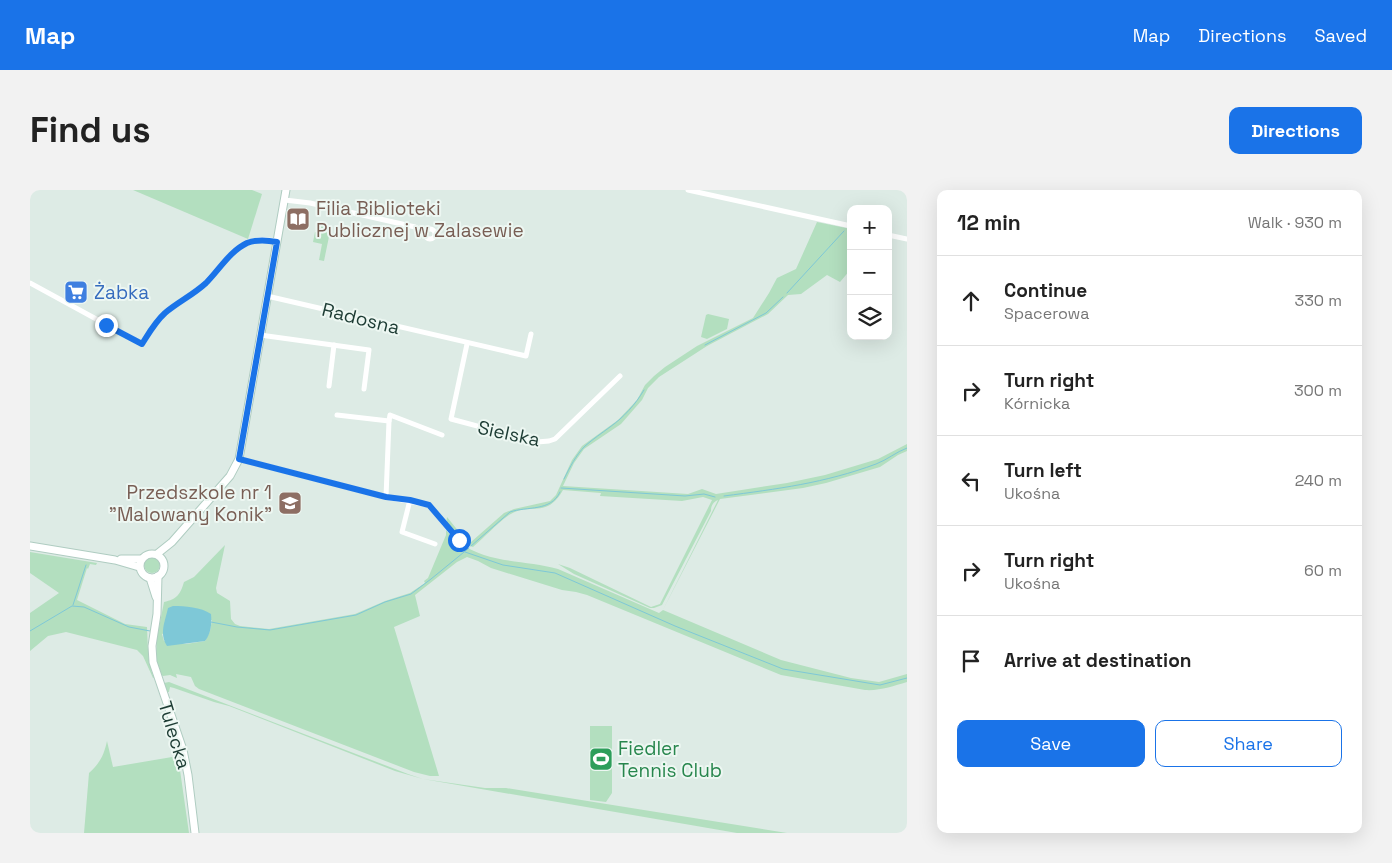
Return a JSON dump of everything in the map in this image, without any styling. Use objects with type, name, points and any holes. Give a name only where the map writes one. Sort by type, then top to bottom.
[{"type":"street","points":[[160,557],[230,476],[239,459],[286,190]]},
{"type":"street","points":[[688,190],[847,225]]},
{"type":"street","points":[[284,200],[310,203],[414,227],[426,232]]},
{"type":"street","points":[[892,235],[907,239]]},
{"type":"street","points":[[30,282],[142,344],[161,316],[204,285],[238,249],[256,240],[277,242]]},
{"type":"street","name":"Radosna","points":[[268,296],[467,344],[526,356],[531,334]]},
{"type":"street","points":[[260,336],[369,350],[364,389]]},
{"type":"street","name":"Sielska","points":[[467,344],[451,419],[537,442],[549,441],[555,438],[620,376]]},
{"type":"street","points":[[329,386],[334,345]]},
{"type":"street","points":[[337,415],[389,421]]},
{"type":"street","points":[[386,497],[390,415],[442,435]]},
{"type":"street","points":[[239,459],[386,497],[429,505],[451,532],[466,545]]},
{"type":"street","points":[[410,500],[402,532],[436,544]]},
{"type":"street","points":[[30,546],[140,563]]},
{"type":"street","points":[[150,578],[158,576],[164,569],[164,562],[153,553],[146,554],[140,563],[143,574],[150,578],[157,600]]},
{"type":"street","name":"Tulecka","points":[[158,576],[152,653],[153,662],[178,733],[185,760],[195,833]]},
{"type":"green space","points":[[133,190],[252,190],[262,194],[248,239]]},
{"type":"green space","points":[[817,222],[847,228],[847,274],[840,282],[827,275],[801,294],[788,295],[768,314],[707,346],[659,377],[648,388],[642,400],[621,424],[584,449],[574,463],[563,486],[688,494],[702,489],[716,494],[825,475],[878,459],[907,444],[907,451],[880,467],[803,488],[720,499],[663,610],[718,500],[711,507],[711,511],[662,605],[654,608],[650,608],[574,574],[558,564],[651,607],[660,604],[712,500],[703,497],[682,501],[600,496],[601,493],[563,490],[550,505],[524,509],[509,515],[473,547],[462,541],[446,525],[447,517],[464,538],[471,542],[504,513],[550,501],[556,495],[572,460],[582,446],[618,420],[637,400],[645,385],[654,376],[697,346],[753,318],[777,278],[796,269]]},
{"type":"green space","points":[[321,224],[331,227],[324,261],[319,260],[322,244],[313,242],[315,232],[319,233]]},
{"type":"green space","points":[[706,315],[729,319],[727,329],[707,339],[701,337]]},
{"type":"green space","points":[[446,528],[457,541],[482,554],[494,558],[558,569],[659,613],[663,610],[781,660],[851,678],[879,682],[907,674],[907,682],[881,689],[865,690],[781,675],[587,595],[562,590],[491,568],[467,557],[457,562],[415,595],[420,616],[394,627],[439,776],[414,772],[199,689],[195,686],[191,677],[176,674],[177,678],[170,675],[163,676],[156,659],[157,638],[164,602],[177,596],[184,582],[194,577],[225,545],[216,588],[217,593],[230,601],[231,619],[240,626],[269,629],[355,614],[410,593],[425,583],[424,581],[428,578],[446,535]],"holes":[[[212,620],[210,631],[205,641],[186,644],[164,641],[162,634]]]},
{"type":"green space","points":[[30,552],[97,563],[96,565],[90,564],[87,568],[77,600],[125,624],[147,627],[149,659],[154,678],[143,656],[137,650],[66,632],[48,636],[30,651],[30,613],[59,593],[30,573]]},
{"type":"green space","points":[[149,557],[155,557],[160,562],[158,571],[149,573],[144,568],[144,562]]},
{"type":"green space","points":[[169,682],[423,779],[395,771],[229,706],[170,687],[169,692],[167,692],[164,683]]},
{"type":"green space","name":"Fiedler Tennis Club","points":[[590,726],[612,726],[612,793],[606,802],[590,800]]},
{"type":"green space","points":[[107,741],[113,767],[178,756],[189,833],[84,833],[89,773],[101,758]]},
{"type":"green space","points":[[423,779],[485,788],[506,788],[787,833],[737,833]]},
{"type":"water","points":[[173,606],[198,608],[211,614],[211,628],[205,641],[167,646],[163,637],[163,627],[168,608]]},
{"type":"waterway","points":[[787,293],[844,231]]},
{"type":"waterway","points":[[705,345],[766,313],[783,297]]},
{"type":"waterway","points":[[564,479],[573,461],[588,443],[625,415],[644,390]]},
{"type":"waterway","points":[[724,496],[819,481],[876,464],[907,448]]},
{"type":"waterway","points":[[561,488],[685,496],[704,494],[715,497]]},
{"type":"waterway","points":[[471,546],[510,512],[545,506],[551,503],[560,492]]},
{"type":"waterway","points":[[211,622],[270,630],[356,615],[385,602],[411,594],[469,548]]},
{"type":"waterway","points":[[465,552],[503,565],[555,573],[675,626],[783,669],[880,685],[907,678]]},
{"type":"waterway","points":[[73,605],[86,565]]},
{"type":"waterway","points":[[30,631],[72,606],[84,607],[129,627],[150,631]]},
{"type":"place","name":"Filia Biblioteki Publicznej w Zalasewie","points":[[298,219]]},
{"type":"place","name":"Żabka","points":[[76,292]]},
{"type":"place","name":"Przedszkole nr 1 \"Malowany Konik\"","points":[[290,503]]},
{"type":"place","name":"Fiedler Tennis Club","points":[[601,759]]},
{"type":"route","points":[[106,325],[142,344],[161,316],[204,285],[238,249],[256,240],[277,242],[239,459],[386,497],[429,505],[459,540]]}]
